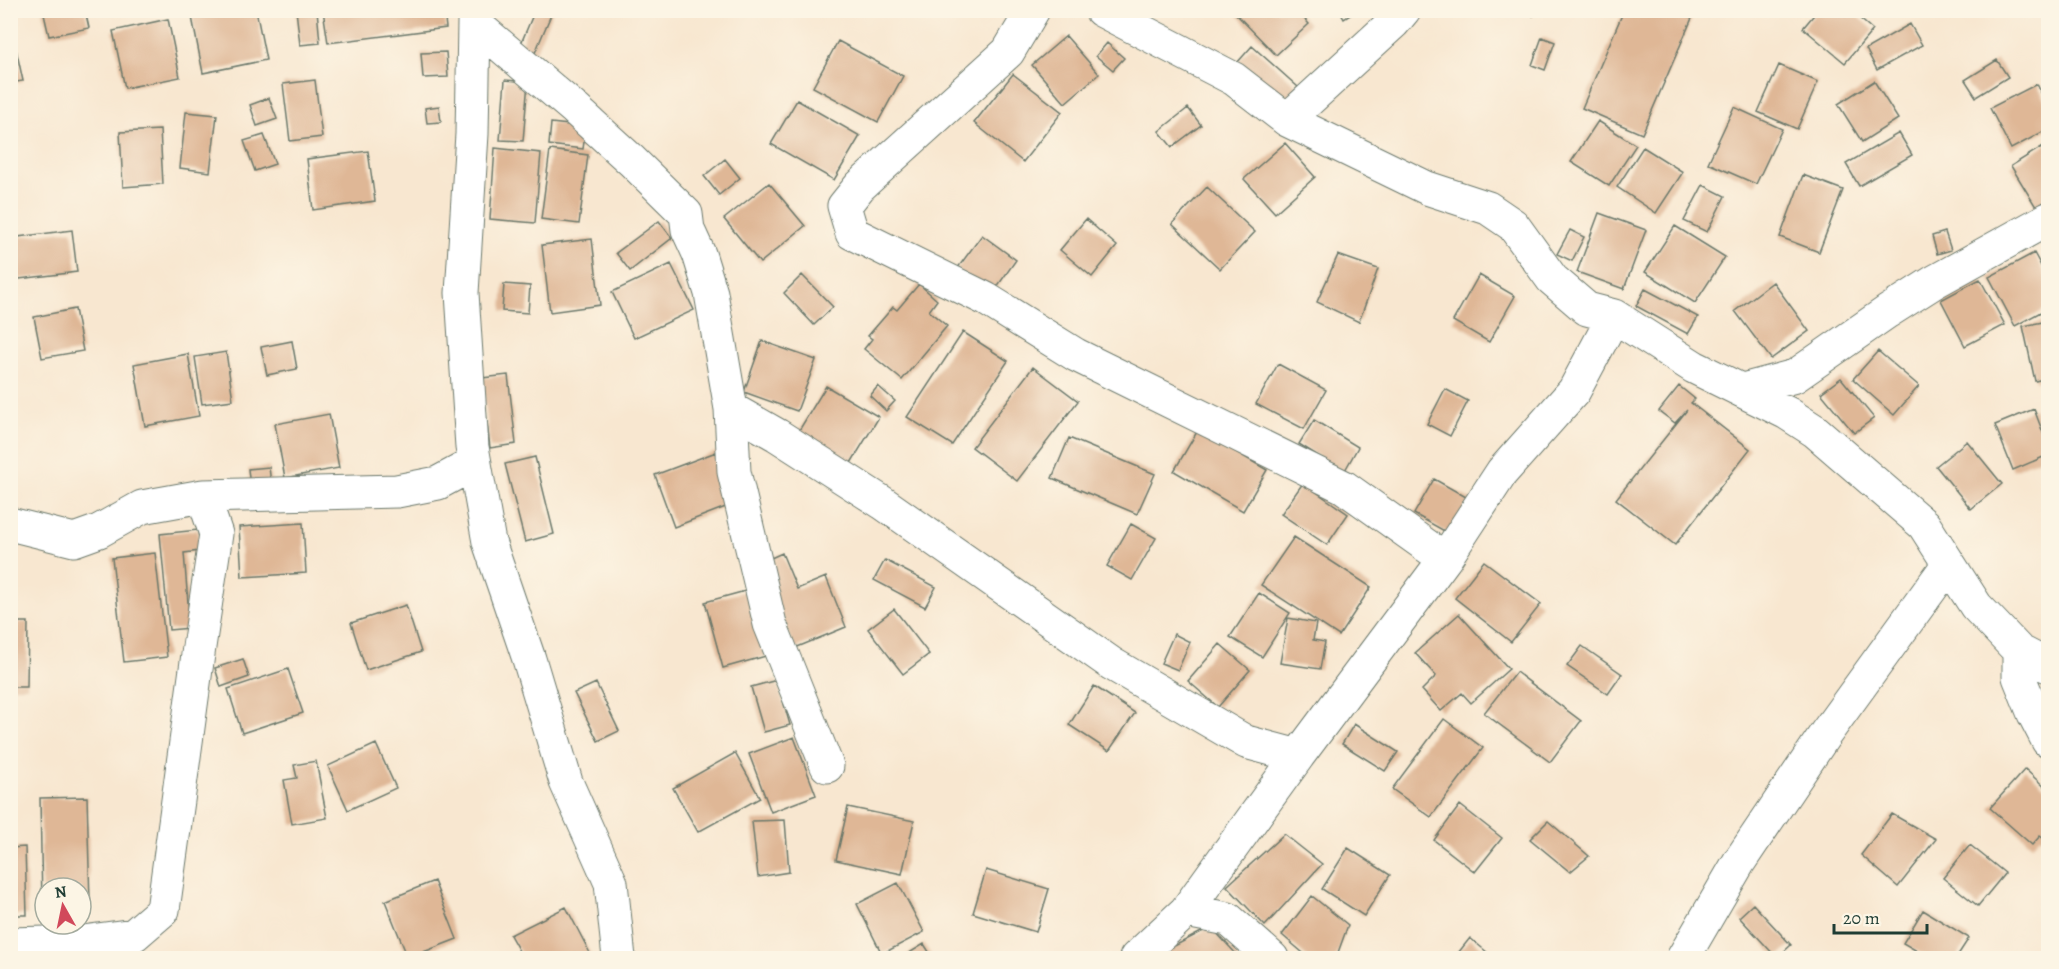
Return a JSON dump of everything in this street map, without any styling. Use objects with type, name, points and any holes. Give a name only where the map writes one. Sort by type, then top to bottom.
[{"type":"street","points":[[1034,10],[1008,52],[860,186],[844,206],[852,233],[986,299],[1076,356],[1344,487],[1445,558]]},
{"type":"street","points":[[1101,10],[1234,79],[1287,120],[1427,188],[1488,208],[1513,225],[1551,279],[1587,309],[1614,316],[1694,367],[1787,413],[1815,431],[1924,525],[1976,606],[2019,651],[2049,666]]},
{"type":"street","points":[[1287,120],[1394,22],[1404,10]]},
{"type":"street","points":[[475,17],[633,161],[686,214],[688,230],[699,254],[711,293],[731,409],[734,472],[770,624],[827,766]]},
{"type":"street","points":[[475,17],[472,134],[462,293],[472,447],[489,542],[529,660],[566,782],[611,883],[619,958]]},
{"type":"street","points":[[1743,390],[1795,376],[1934,282],[2049,219]]},
{"type":"street","points":[[1140,957],[1186,911],[1445,558],[1502,472],[1575,391],[1614,316]]},
{"type":"street","points":[[731,409],[777,435],[884,503],[1112,664],[1246,742],[1298,756]]},
{"type":"street","points":[[10,524],[74,540],[99,531],[142,507],[203,496],[397,490],[438,483],[475,463]]},
{"type":"street","points":[[10,944],[83,942],[134,935],[163,910],[216,534],[203,496]]},
{"type":"street","points":[[1683,958],[1746,852],[1826,733],[1948,565]]},
{"type":"street","points":[[2019,651],[2019,677],[2034,714],[2049,741]]},
{"type":"street","points":[[1186,911],[1228,919],[1272,958]]},
{"type":"building","points":[[43,10],[85,10],[89,28],[49,36]]},
{"type":"building","points":[[222,10],[256,10],[266,60],[203,73],[192,17]]},
{"type":"building","points":[[296,10],[317,10],[320,43],[300,45]]},
{"type":"building","points":[[323,10],[444,10],[446,28],[328,43]]},
{"type":"building","points":[[535,10],[553,10],[532,60],[517,53]]},
{"type":"building","points":[[1240,10],[1296,10],[1309,24],[1276,55],[1236,14]]},
{"type":"building","points":[[1339,10],[1358,10],[1344,19]]},
{"type":"building","points":[[1524,10],[1537,10],[1533,16]]},
{"type":"building","points":[[1624,10],[1675,10],[1692,18],[1642,134],[1582,108]]},
{"type":"building","points":[[1818,10],[1850,10],[1873,30],[1845,63],[1803,28]]},
{"type":"building","points":[[168,19],[180,77],[125,88],[113,31]]},
{"type":"building","points":[[1910,24],[1922,45],[1877,70],[1866,49]]},
{"type":"building","points":[[1066,36],[1099,74],[1065,103],[1032,65]]},
{"type":"building","points":[[1542,37],[1555,42],[1545,70],[1532,65]]},
{"type":"building","points":[[838,41],[903,76],[878,122],[813,87]]},
{"type":"building","points":[[1107,43],[1124,58],[1113,70],[1096,56]]},
{"type":"building","points":[[1252,46],[1298,87],[1283,103],[1237,63]]},
{"type":"building","points":[[16,49],[23,81],[10,83],[10,50]]},
{"type":"building","points":[[446,52],[448,77],[423,78],[421,53]]},
{"type":"building","points":[[1997,60],[2008,77],[1976,97],[1965,80]]},
{"type":"building","points":[[1779,65],[1818,82],[1797,129],[1758,112]]},
{"type":"building","points":[[1013,74],[1062,112],[1023,162],[974,123]]},
{"type":"building","points":[[315,80],[322,137],[290,141],[283,84]]},
{"type":"building","points":[[505,80],[528,82],[523,141],[500,140]]},
{"type":"building","points":[[1874,81],[1898,119],[1862,142],[1838,104]]},
{"type":"building","points":[[2037,84],[2048,107],[2048,129],[2011,149],[1990,108]]},
{"type":"building","points":[[269,98],[277,119],[257,126],[250,105]]},
{"type":"building","points":[[797,100],[860,136],[834,180],[771,144]]},
{"type":"building","points":[[439,106],[441,122],[427,123],[425,108]]},
{"type":"building","points":[[1734,107],[1782,129],[1756,184],[1708,163]]},
{"type":"building","points":[[1188,108],[1201,125],[1172,147],[1159,131]]},
{"type":"building","points":[[186,112],[217,115],[210,172],[180,168]]},
{"type":"building","points":[[1598,121],[1636,145],[1609,186],[1571,162]]},
{"type":"building","points":[[551,123],[586,127],[583,149],[549,145]]},
{"type":"building","points":[[160,130],[163,184],[123,187],[120,132]]},
{"type":"building","points":[[1899,133],[1912,155],[1859,186],[1846,164]]},
{"type":"building","points":[[264,135],[275,164],[255,171],[244,141]]},
{"type":"building","points":[[1285,143],[1315,177],[1275,213],[1244,179]]},
{"type":"building","points":[[2048,143],[2048,200],[2036,207],[2011,166]]},
{"type":"building","points":[[1643,147],[1683,172],[1656,213],[1617,187]]},
{"type":"building","points":[[495,148],[541,153],[535,223],[490,219]]},
{"type":"building","points":[[550,150],[588,155],[579,224],[541,219]]},
{"type":"building","points":[[368,151],[375,201],[313,210],[307,159]]},
{"type":"building","points":[[725,159],[740,178],[719,195],[704,176]]},
{"type":"building","points":[[1803,175],[1843,190],[1819,252],[1780,237]]},
{"type":"building","points":[[769,183],[805,226],[760,263],[724,219]]},
{"type":"building","points":[[1703,185],[1725,196],[1707,232],[1684,221]]},
{"type":"building","points":[[1207,187],[1255,232],[1220,269],[1172,224]]},
{"type":"building","points":[[1599,213],[1646,230],[1624,289],[1577,272]]},
{"type":"building","points":[[1086,219],[1117,246],[1092,277],[1060,250]]},
{"type":"building","points":[[659,221],[672,238],[630,271],[616,253]]},
{"type":"building","points":[[1675,226],[1725,257],[1695,303],[1645,272]]},
{"type":"building","points":[[72,230],[77,272],[11,280],[10,238]]},
{"type":"building","points":[[1570,230],[1584,237],[1572,261],[1557,254]]},
{"type":"building","points":[[1945,232],[1951,250],[1937,254],[1932,236]]},
{"type":"building","points":[[982,235],[1016,260],[992,294],[957,269]]},
{"type":"building","points":[[592,239],[600,305],[550,312],[542,245]]},
{"type":"building","points":[[2034,253],[2048,279],[2048,308],[2015,326],[1989,277]]},
{"type":"building","points":[[1338,255],[1378,269],[1359,322],[1317,302]]},
{"type":"building","points":[[671,264],[694,310],[634,338],[612,292]]},
{"type":"building","points":[[802,275],[833,307],[814,325],[784,293]]},
{"type":"building","points":[[1479,275],[1515,296],[1489,342],[1453,321]]},
{"type":"building","points":[[1980,279],[2005,325],[1965,346],[1941,300]]},
{"type":"building","points":[[1773,282],[1809,331],[1771,359],[1735,311]]},
{"type":"building","points":[[504,284],[530,286],[528,313],[502,311]]},
{"type":"building","points":[[919,284],[937,300],[929,311],[947,326],[902,380],[864,349],[872,339],[868,336],[893,307],[897,310]]},
{"type":"building","points":[[1645,289],[1698,317],[1688,334],[1636,306]]},
{"type":"building","points":[[75,309],[83,351],[42,358],[34,317]]},
{"type":"building","points":[[2048,321],[2048,378],[2035,381],[2023,326]]},
{"type":"building","points":[[963,332],[1008,361],[952,445],[907,417]]},
{"type":"building","points":[[292,341],[297,369],[267,375],[261,347]]},
{"type":"building","points":[[762,341],[816,360],[797,411],[744,392]]},
{"type":"building","points":[[1878,351],[1919,386],[1894,415],[1853,379]]},
{"type":"building","points":[[226,352],[233,400],[202,404],[195,357]]},
{"type":"building","points":[[188,354],[199,416],[145,426],[134,364]]},
{"type":"building","points":[[1278,364],[1326,390],[1304,429],[1256,404]]},
{"type":"building","points":[[1033,367],[1078,401],[1017,481],[972,447]]},
{"type":"building","points":[[508,375],[516,444],[490,448],[482,378]]},
{"type":"building","points":[[1841,378],[1874,418],[1854,433],[1821,393]]},
{"type":"building","points":[[826,386],[879,417],[848,468],[795,437]]},
{"type":"building","points":[[878,386],[895,401],[886,411],[870,396]]},
{"type":"building","points":[[1679,386],[1695,399],[1691,403],[1750,449],[1675,545],[1616,499],[1687,410],[1675,423],[1659,411]]},
{"type":"building","points":[[1445,389],[1468,401],[1450,436],[1427,424]]},
{"type":"building","points":[[2034,409],[2048,446],[2048,455],[2013,470],[1995,425]]},
{"type":"building","points":[[329,414],[339,468],[285,478],[275,424]]},
{"type":"building","points":[[1314,420],[1358,447],[1344,472],[1299,444]]},
{"type":"building","points":[[1198,430],[1267,470],[1243,511],[1174,471]]},
{"type":"building","points":[[1069,438],[1155,474],[1137,514],[1052,478]]},
{"type":"building","points":[[1967,441],[2002,484],[1971,509],[1936,466]]},
{"type":"building","points":[[716,452],[736,503],[674,527],[655,475]]},
{"type":"building","points":[[535,457],[554,534],[525,542],[505,464]]},
{"type":"building","points":[[269,467],[271,484],[250,487],[248,469]]},
{"type":"building","points":[[1434,479],[1475,502],[1455,537],[1414,514]]},
{"type":"building","points":[[1303,483],[1348,514],[1327,545],[1281,514]]},
{"type":"building","points":[[303,523],[306,573],[242,577],[239,527]]},
{"type":"building","points":[[1131,524],[1156,538],[1132,580],[1107,566]]},
{"type":"building","points":[[198,530],[200,551],[184,553],[190,628],[169,630],[160,534]]},
{"type":"building","points":[[1294,537],[1371,587],[1339,636],[1261,585]]},
{"type":"building","points":[[155,553],[167,657],[124,662],[112,558]]},
{"type":"building","points":[[782,553],[797,589],[826,577],[846,627],[795,648],[760,563]]},
{"type":"building","points":[[885,560],[936,587],[925,607],[874,580]]},
{"type":"building","points":[[1484,561],[1541,604],[1511,642],[1455,598]]},
{"type":"building","points":[[749,590],[766,656],[723,668],[705,602]]},
{"type":"building","points":[[1259,593],[1290,613],[1262,657],[1230,637]]},
{"type":"building","points":[[406,605],[421,652],[366,670],[351,623]]},
{"type":"building","points":[[894,609],[929,654],[903,674],[868,629]]},
{"type":"building","points":[[1459,614],[1509,669],[1471,703],[1462,693],[1441,711],[1422,690],[1436,676],[1415,653]]},
{"type":"building","points":[[1288,618],[1316,623],[1313,640],[1325,642],[1320,669],[1280,663]]},
{"type":"building","points":[[10,622],[28,622],[27,687],[10,687]]},
{"type":"building","points":[[1174,634],[1190,642],[1178,670],[1161,663]]},
{"type":"building","points":[[1220,644],[1250,670],[1218,707],[1188,681]]},
{"type":"building","points":[[1582,646],[1622,674],[1608,694],[1567,666]]},
{"type":"building","points":[[243,659],[249,677],[221,687],[215,668]]},
{"type":"building","points":[[288,669],[303,713],[242,733],[228,689]]},
{"type":"building","points":[[1516,672],[1581,721],[1550,762],[1484,713]]},
{"type":"building","points":[[777,680],[790,725],[764,732],[751,687]]},
{"type":"building","points":[[596,683],[619,731],[598,741],[574,693]]},
{"type":"building","points":[[1094,686],[1135,713],[1109,751],[1069,725]]},
{"type":"building","points":[[1444,719],[1483,748],[1431,817],[1392,789]]},
{"type":"building","points":[[1354,724],[1398,752],[1385,771],[1342,744]]},
{"type":"building","points":[[794,737],[816,795],[771,812],[749,754]]},
{"type":"building","points":[[376,744],[396,788],[348,810],[328,766]]},
{"type":"building","points":[[735,753],[760,798],[698,832],[673,788]]},
{"type":"building","points":[[316,761],[327,818],[292,824],[284,780],[297,778],[294,765]]},
{"type":"building","points":[[2025,769],[2048,790],[2048,842],[2040,836],[2032,845],[1990,808]]},
{"type":"building","points":[[87,797],[89,876],[41,876],[40,798]]},
{"type":"building","points":[[1460,805],[1502,838],[1475,872],[1434,840]]},
{"type":"building","points":[[848,807],[914,821],[902,874],[836,860]]},
{"type":"building","points":[[1892,814],[1936,839],[1898,887],[1861,855]]},
{"type":"building","points":[[785,820],[789,872],[758,877],[752,821]]},
{"type":"building","points":[[1548,821],[1589,856],[1570,872],[1530,839]]},
{"type":"building","points":[[1284,834],[1322,864],[1265,926],[1227,886]]},
{"type":"building","points":[[1970,845],[2005,873],[1978,906],[1943,878]]},
{"type":"building","points":[[25,847],[27,915],[10,915],[10,848]]},
{"type":"building","points":[[1348,848],[1390,875],[1364,916],[1322,889]]},
{"type":"building","points":[[986,870],[1049,889],[1036,932],[973,913]]},
{"type":"building","points":[[434,881],[457,939],[408,958],[385,901]]},
{"type":"building","points":[[898,883],[924,932],[882,954],[857,904]]},
{"type":"building","points":[[1312,896],[1348,925],[1336,958],[1309,958],[1282,935]]},
{"type":"building","points":[[1753,904],[1791,945],[1777,958],[1739,917]]},
{"type":"building","points":[[566,907],[591,955],[583,958],[523,958],[510,935]]},
{"type":"building","points":[[1923,910],[1969,938],[1956,958],[1929,958],[1903,943]]},
{"type":"building","points":[[1211,927],[1240,958],[1159,958],[1157,955]]},
{"type":"building","points":[[1470,938],[1488,953],[1484,958],[1454,958]]},
{"type":"building","points":[[924,944],[933,958],[901,958]]}]
